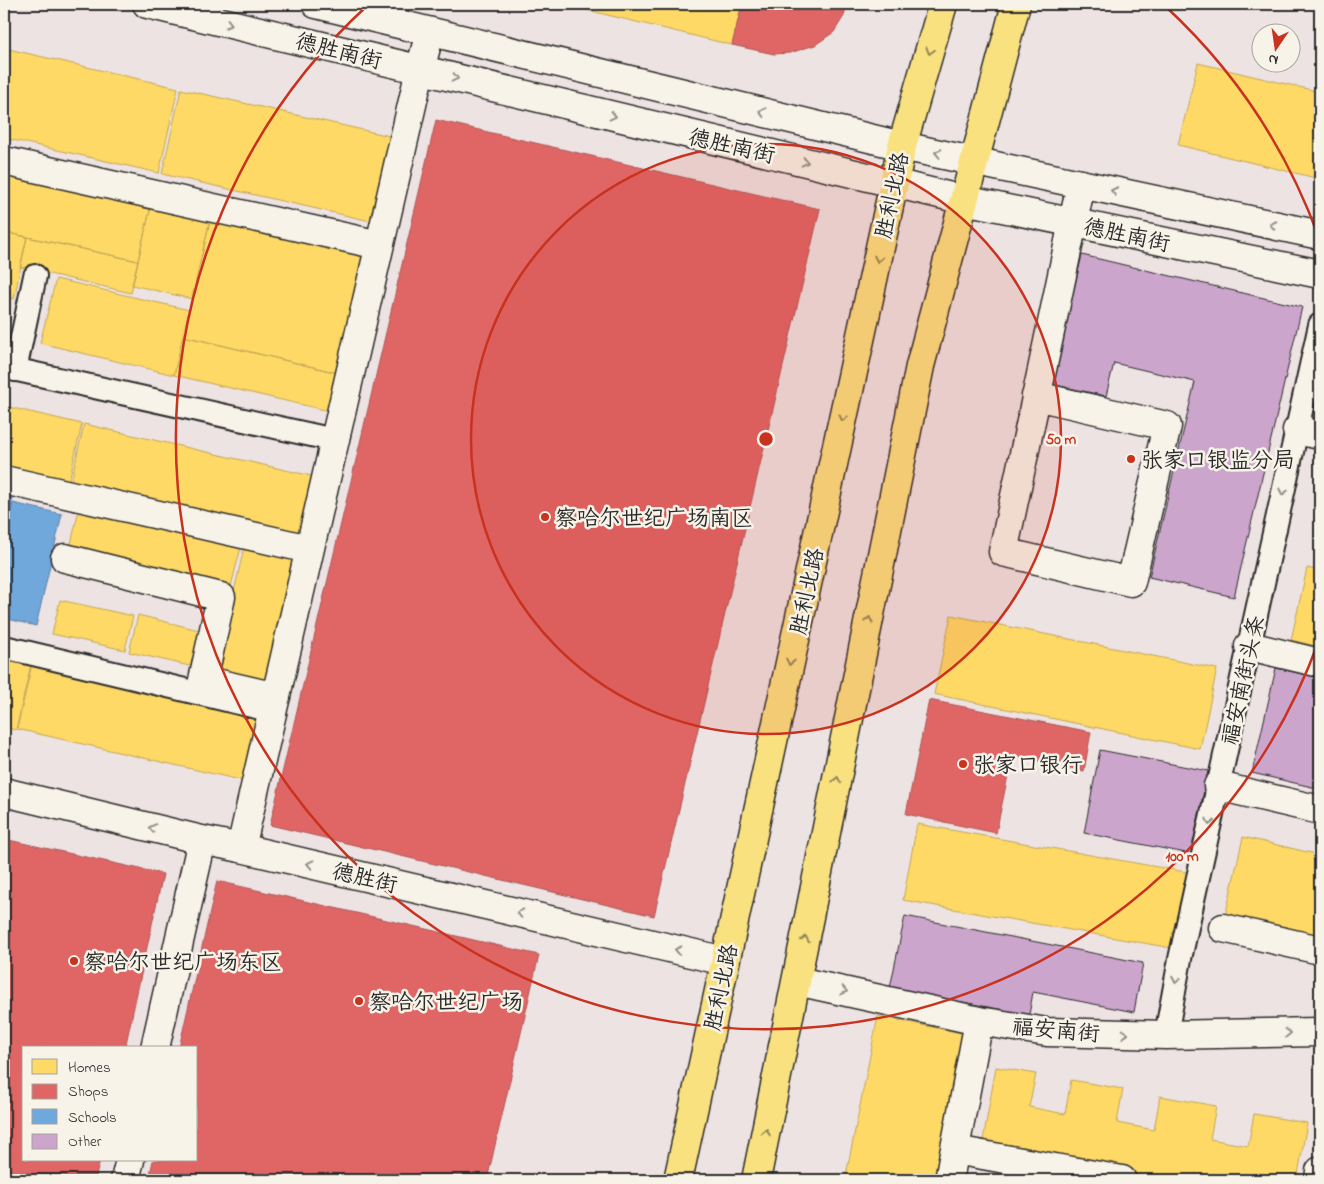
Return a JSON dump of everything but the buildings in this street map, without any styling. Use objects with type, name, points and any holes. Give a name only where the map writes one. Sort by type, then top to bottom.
[{"type":"highway","name":"胜利北路","points":[[678,1180],[902,146],[943,4]]},
{"type":"highway","points":[[756,1180],[920,366],[1016,4]]},
{"type":"street","name":"德胜南街","points":[[147,4],[894,184],[1320,274]]},
{"type":"street","name":"德胜南街","points":[[316,4],[902,146],[1320,235]]},
{"type":"street","points":[[242,848],[334,440],[430,32]]},
{"type":"street","points":[[4,161],[379,245]]},
{"type":"street","points":[[1036,396],[1167,426],[1131,582],[1003,552],[1036,396],[1073,223],[1081,184]]},
{"type":"street","points":[[4,480],[309,549]]},
{"type":"street","points":[[65,558],[221,597],[203,680],[274,704]]},
{"type":"street","points":[[1249,646],[1320,663]]},
{"type":"street","points":[[1218,786],[1320,810]]},
{"type":"street","name":"德胜街","points":[[4,792],[725,962]]},
{"type":"street","points":[[155,1046],[202,840]]},
{"type":"street","points":[[1223,928],[1320,950]]},
{"type":"street","name":"福安南街","points":[[797,981],[979,1022],[1047,1032],[1166,1035],[1320,1032]]},
{"type":"street","points":[[949,1180],[979,1022]]},
{"type":"street","points":[[955,1150],[1122,1180]]},
{"type":"street","points":[[125,1180],[130,1162]]},
{"type":"street","points":[[1319,1180],[1320,1171]]},
{"type":"lane","points":[[35,276],[10,368],[334,440]]},
{"type":"lane","name":"福安南街头条","points":[[1166,1035],[1180,959],[1249,646],[1309,432],[1320,325]]},
{"type":"lane","points":[[4,647],[274,704]]},
{"type":"place","name":"张家口银监分局","points":[[1131,459]]},
{"type":"place","name":"察哈尔世纪广场南区","points":[[545,517]]},
{"type":"place","name":"张家口银行","points":[[963,764]]},
{"type":"place","name":"察哈尔世纪广场东区","points":[[74,961]]},
{"type":"place","name":"察哈尔世纪广场","points":[[359,1001]]}]
